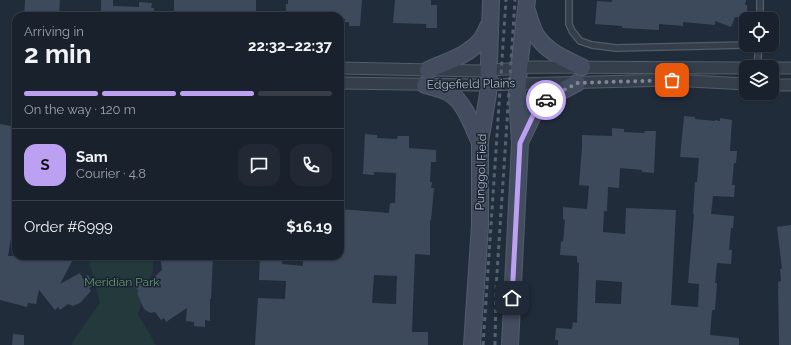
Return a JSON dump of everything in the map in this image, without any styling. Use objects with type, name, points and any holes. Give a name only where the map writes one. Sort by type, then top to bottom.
[{"type":"street","name":"Punggol Field","points":[[472,345],[480,225],[480,142],[488,94],[489,25],[491,0]]},
{"type":"street","points":[[527,5],[535,34],[544,46],[558,56],[582,67]]},
{"type":"street","points":[[510,345],[520,143],[518,75],[527,5]]},
{"type":"street","points":[[480,142],[463,105],[426,77],[472,48],[481,40],[489,25]]},
{"type":"street","name":"Edgefield Plains","points":[[344,83],[426,77],[488,77],[582,67],[739,68]]},
{"type":"street","name":"Edgefield Plains","points":[[344,68],[426,77]]},
{"type":"street","points":[[779,68],[791,68]]},
{"type":"street","name":"Edgefield Plains","points":[[488,77],[518,75],[577,83],[672,80],[739,84]]},
{"type":"street","points":[[520,143],[539,103],[577,83]]},
{"type":"street","points":[[779,85],[791,85]]},
{"type":"lane","points":[[569,0],[569,24],[572,31],[580,41],[592,45],[616,48],[739,45]]},
{"type":"lane","points":[[760,0],[760,12]]},
{"type":"green space","name":"Meridian Park","points":[[89,260],[153,260],[153,270],[138,314],[156,345],[72,345],[73,341],[100,303]]},
{"type":"building","points":[[25,0],[60,0],[59,12],[24,12]]},
{"type":"building","points":[[101,0],[113,0],[113,6],[139,7],[139,2],[152,3],[151,8],[154,8],[154,12],[101,12]]},
{"type":"building","points":[[174,0],[256,0],[256,12],[174,12]]},
{"type":"building","points":[[288,0],[362,0],[360,26],[349,26],[349,22],[345,22],[344,12],[286,12],[286,4],[288,4]]},
{"type":"building","points":[[395,0],[431,0],[431,5],[437,5],[437,28],[426,28],[426,24],[393,23]]},
{"type":"building","points":[[612,0],[746,0],[745,5],[747,5],[747,12],[739,12],[739,17],[735,17],[731,27],[715,21],[715,25],[683,22],[683,26],[659,24],[659,30],[622,28],[622,26],[595,24],[597,1],[612,2]]},
{"type":"building","points":[[684,116],[695,117],[695,119],[715,121],[720,121],[720,118],[732,120],[730,151],[737,151],[736,163],[734,163],[732,185],[735,185],[734,197],[713,196],[711,214],[734,216],[733,228],[731,228],[729,250],[732,250],[731,264],[717,263],[715,310],[712,310],[710,335],[739,338],[739,345],[558,345],[558,340],[555,340],[556,328],[572,329],[573,322],[577,323],[579,263],[577,262],[577,256],[560,255],[565,220],[563,219],[563,207],[587,209],[589,186],[579,185],[582,135],[612,136],[612,128],[624,129],[624,132],[644,133],[645,131],[656,131],[654,173],[642,172],[642,170],[620,168],[619,188],[608,187],[607,211],[604,211],[603,232],[625,234],[626,208],[676,210],[671,305],[698,307],[699,284],[688,283],[694,214],[695,182],[697,182],[699,158],[680,157]],"holes":[[[596,280],[622,282],[621,304],[595,303]]]},
{"type":"building","points":[[0,124],[12,126],[12,232],[8,256],[12,256],[12,260],[73,260],[60,284],[80,273],[83,279],[88,275],[94,285],[89,288],[91,291],[80,303],[73,306],[68,304],[60,310],[58,307],[55,310],[39,290],[36,304],[28,303],[27,307],[0,300]]},
{"type":"building","points":[[365,134],[377,135],[377,138],[397,139],[398,136],[409,136],[409,148],[436,150],[436,162],[431,162],[430,182],[432,182],[431,188],[434,188],[430,220],[430,255],[415,254],[412,332],[428,332],[428,345],[255,345],[258,298],[285,299],[286,281],[259,280],[260,260],[282,260],[282,264],[303,266],[303,260],[344,260],[344,209],[389,213],[390,203],[395,203],[396,173],[374,172],[374,175],[363,174]],"holes":[[[374,275],[397,276],[396,304],[372,303]]]},
{"type":"building","points":[[791,225],[791,345],[779,345],[778,282],[781,281],[780,269],[782,269],[777,227]]},
{"type":"building","points":[[161,260],[213,260],[210,321],[205,320],[205,327],[194,326],[194,322],[186,321],[187,308],[166,322],[164,318],[161,320],[155,312],[150,313],[144,309],[137,293],[139,291],[135,287],[144,280],[147,284],[162,270]]},
{"type":"building","points":[[13,334],[24,335],[24,345],[12,345]]},
{"type":"railway","points":[[483,345],[506,0]]},
{"type":"railway","points":[[495,345],[496,288],[515,0]]},
{"type":"way so far","points":[[546,100],[577,83],[672,80]]},
{"type":"route","points":[[512,298],[520,143],[539,103],[546,100]]}]
